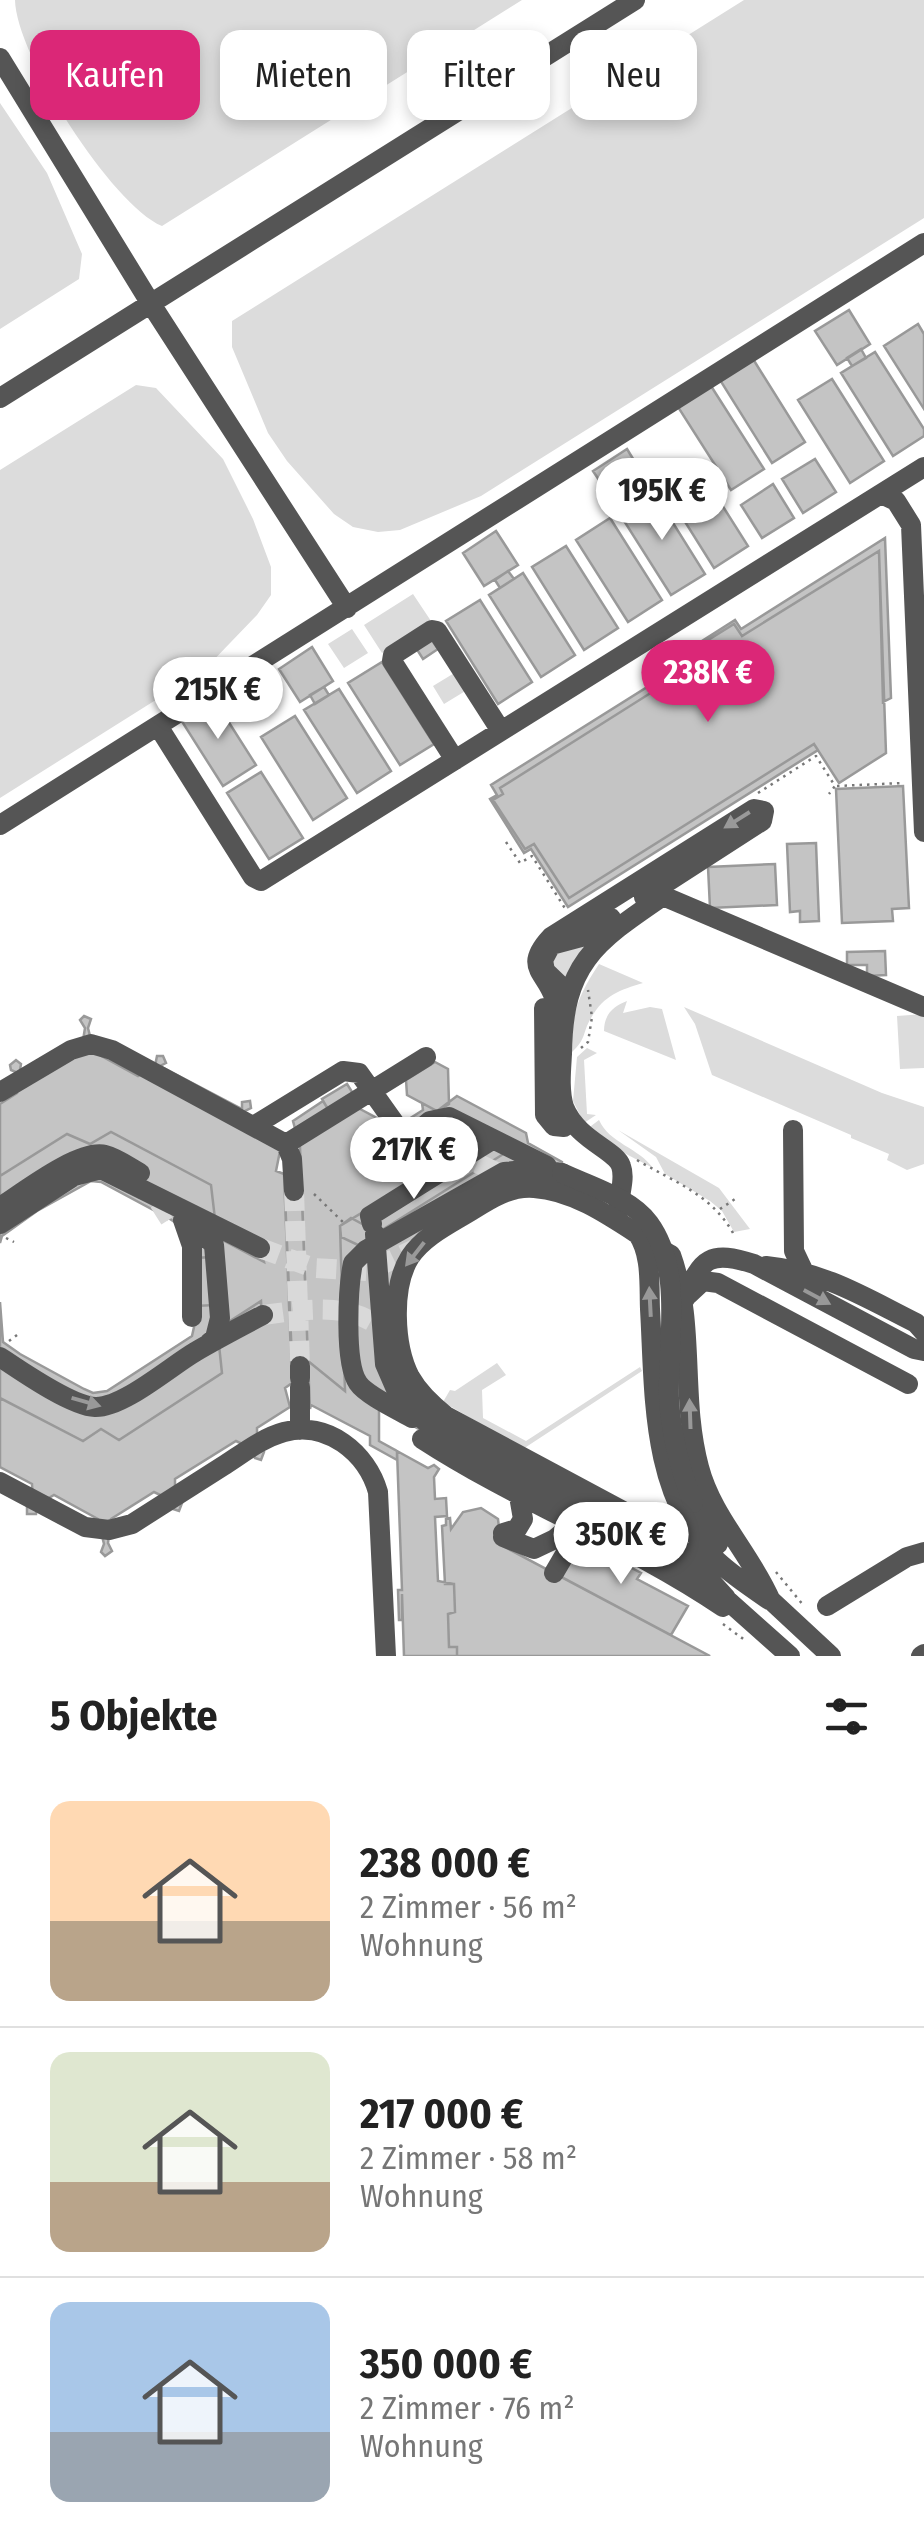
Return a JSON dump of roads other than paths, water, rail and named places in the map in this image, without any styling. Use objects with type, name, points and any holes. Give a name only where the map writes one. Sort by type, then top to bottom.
[{"type":"lane","points":[[0,398],[634,0]]},
{"type":"lane","points":[[0,58],[151,304],[347,608]]},
{"type":"lane","points":[[0,825],[924,243]]},
{"type":"lane","points":[[158,726],[252,877],[261,881],[924,467]]},
{"type":"lane","points":[[881,494],[896,502],[911,525],[924,832]]},
{"type":"lane","points":[[455,760],[392,661],[392,654],[437,630],[501,732]]},
{"type":"lane","points":[[569,994],[546,971],[543,960],[552,945],[581,937],[657,879],[754,809],[764,811],[762,821],[657,879],[551,937],[542,947],[538,960],[543,981],[555,1000],[555,1104],[573,1139],[601,1159],[610,1176],[608,1183],[601,1188],[562,1183],[502,1193],[417,1248],[402,1272],[399,1288],[402,1358],[419,1391],[446,1416],[654,1527],[685,1553],[726,1598]]},
{"type":"lane","points":[[830,1656],[727,1556],[666,1473],[658,1428],[647,1259],[642,1238],[619,1210],[621,1164],[580,1133],[564,1106],[562,1018],[569,994],[594,948],[663,896],[924,1007]]},
{"type":"lane","points":[[0,1092],[52,1059],[91,1044],[112,1050],[286,1144],[304,1192]]},
{"type":"lane","points":[[286,1144],[426,1058]]},
{"type":"lane","points":[[255,1125],[343,1072],[359,1073],[396,1125]]},
{"type":"lane","points":[[418,1167],[421,1126],[440,1117],[474,1130],[671,1255],[684,1301],[690,1361],[689,1423],[698,1466],[711,1500],[761,1578],[771,1601]]},
{"type":"lane","points":[[474,1130],[418,1167],[370,1216],[381,1284],[385,1364],[400,1396],[424,1431],[520,1496],[681,1579],[751,1621]]},
{"type":"lane","points":[[793,1130],[794,1251],[803,1270]]},
{"type":"lane","points":[[0,1207],[94,1154],[106,1155],[194,1202],[187,1213],[192,1246],[192,1317]]},
{"type":"lane","points":[[381,1284],[394,1248],[409,1228],[504,1172],[536,1168],[562,1183],[626,1203],[648,1221],[669,1270],[670,1400],[680,1468],[693,1512]]},
{"type":"lane","points":[[0,1224],[74,1176],[93,1169],[114,1174],[260,1248]]},
{"type":"lane","points":[[183,1355],[216,1338],[220,1318],[214,1245],[187,1213]]},
{"type":"lane","points":[[409,1228],[375,1234],[357,1257],[350,1275],[352,1369],[366,1391],[420,1424],[424,1431],[604,1517],[682,1564],[790,1656]]},
{"type":"lane","points":[[684,1301],[701,1265],[710,1259],[731,1256],[924,1351]]},
{"type":"lane","points":[[754,1264],[803,1270],[916,1324],[924,1332]]},
{"type":"lane","points":[[684,1301],[702,1281],[710,1280],[908,1384]]},
{"type":"lane","points":[[183,1355],[211,1329],[212,1302]]},
{"type":"lane","points":[[3,1350],[92,1407],[262,1314]]},
{"type":"lane","points":[[300,1377],[300,1430]]},
{"type":"lane","points":[[0,1482],[84,1527],[109,1530],[132,1524],[266,1439],[300,1430],[336,1438],[353,1450],[374,1478],[379,1500],[386,1656]]},
{"type":"lane","points":[[520,1496],[524,1520],[517,1529],[503,1535],[534,1549],[578,1525]]},
{"type":"lane","points":[[654,1527],[672,1528],[693,1512]]},
{"type":"lane","points":[[554,1572],[578,1525]]},
{"type":"lane","points":[[827,1606],[916,1554],[923,1532]]},
{"type":"lane","points":[[751,1621],[771,1601]]},
{"type":"tunnel","points":[[396,1125],[513,1180]]},
{"type":"tunnel","points":[[294,1191],[300,1366]]},
{"type":"tunnel","points":[[156,1216],[167,1209],[184,1220]]},
{"type":"tunnel","points":[[260,1248],[314,1268],[368,1271],[417,1248]]},
{"type":"tunnel","points":[[263,1315],[315,1310],[347,1312],[378,1325],[392,1337]]}]
